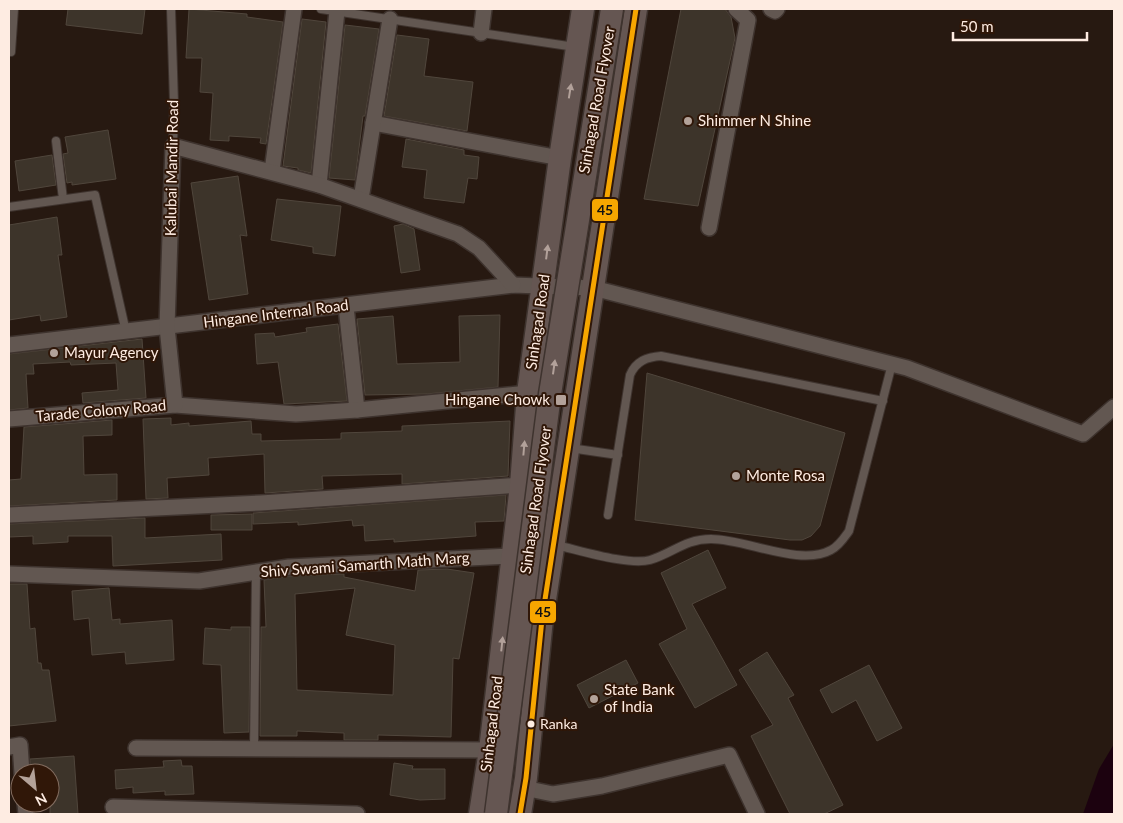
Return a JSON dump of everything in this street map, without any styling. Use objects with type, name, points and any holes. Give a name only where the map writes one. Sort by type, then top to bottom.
[{"type":"main road","name":"Sinhagad Road","points":[[480,814],[490,750],[521,485],[528,393],[560,158],[583,9]]},
{"type":"main road","name":"Sinhagad Road Flyover","points":[[496,814],[527,559],[556,356],[612,9]]},
{"type":"main road","name":"Sinhagad Road Flyover","points":[[507,814],[513,785],[531,632],[621,9]]},
{"type":"main road","points":[[520,814],[542,619],[636,9]]},
{"type":"street","points":[[272,171],[294,9]]},
{"type":"street","points":[[481,33],[484,9]]},
{"type":"street","points":[[709,228],[748,20],[736,9]]},
{"type":"street","points":[[771,9],[775,11],[777,9]]},
{"type":"street","points":[[319,184],[337,11]]},
{"type":"street","points":[[361,200],[390,19]]},
{"type":"street","points":[[373,123],[560,158]]},
{"type":"street","points":[[173,146],[319,184],[458,234],[479,248],[513,285]]},
{"type":"street","name":"Kalubai Mandir Road","points":[[167,327],[173,146]]},
{"type":"street","name":"Hingane Internal Road","points":[[9,345],[513,285],[593,288],[892,364],[1083,434],[1114,407]]},
{"type":"street","points":[[346,306],[357,410]]},
{"type":"street","name":"Tarade Colony Road","points":[[9,419],[175,405],[167,327]]},
{"type":"street","points":[[175,405],[296,414],[357,410],[528,393]]},
{"type":"street","points":[[9,515],[251,503],[521,485]]},
{"type":"street","name":"Shiv Swami Samarth Math Marg","points":[[9,574],[199,581],[289,567],[512,556]]},
{"type":"street","points":[[9,746],[20,745],[21,763]]},
{"type":"street","points":[[136,748],[490,750]]},
{"type":"street","points":[[524,788],[553,794],[602,786],[729,755],[757,814]]},
{"type":"street","points":[[113,807],[357,814]]},
{"type":"lane","points":[[11,52],[14,9]]},
{"type":"lane","name":"Kalubai Mandir Road","points":[[171,9],[174,103],[173,146]]},
{"type":"lane","points":[[321,9],[577,47]]},
{"type":"lane","points":[[56,141],[63,199]]},
{"type":"lane","points":[[9,207],[95,195],[126,332]]},
{"type":"lane","points":[[608,515],[630,375],[633,368],[650,357],[661,356],[883,401]]},
{"type":"lane","points":[[554,544],[634,562],[649,560],[682,544],[701,540],[724,540],[800,556],[818,555],[832,550],[849,531],[892,364]]},
{"type":"lane","points":[[569,448],[618,455]]},
{"type":"lane","points":[[254,748],[256,572]]},
{"type":"shaded area","points":[[1114,744],[1114,814],[1083,814],[1099,769]]},
{"type":"building","points":[[68,9],[145,9],[142,34],[66,25]]},
{"type":"building","points":[[189,9],[247,14],[247,17],[283,22],[266,144],[260,143],[261,138],[229,136],[229,141],[210,140],[213,93],[200,92],[202,58],[186,58]]},
{"type":"building","name":"Shimmer N Shine","points":[[681,9],[725,9],[731,17],[735,38],[698,206],[644,199]]},
{"type":"building","points":[[302,19],[326,22],[311,173],[298,170],[298,168],[283,166]]},
{"type":"building","points":[[345,25],[379,29],[365,116],[363,116],[355,180],[329,178]]},
{"type":"building","points":[[397,35],[429,39],[424,76],[473,82],[467,131],[384,116]]},
{"type":"building","points":[[108,130],[116,179],[72,185],[72,182],[67,183],[63,154],[68,153],[65,137]]},
{"type":"building","points":[[406,139],[464,150],[464,155],[479,157],[477,179],[468,178],[464,203],[424,198],[427,170],[402,167]]},
{"type":"building","points":[[52,155],[56,185],[19,191],[15,161]]},
{"type":"building","points":[[238,176],[247,236],[240,235],[248,294],[209,300],[191,183]]},
{"type":"building","points":[[277,199],[341,206],[335,256],[313,253],[313,247],[271,240]]},
{"type":"building","points":[[57,217],[62,255],[58,255],[67,317],[41,321],[40,315],[9,320],[9,225]]},
{"type":"building","points":[[403,224],[414,229],[420,270],[401,273],[394,226]]},
{"type":"building","points":[[500,315],[498,387],[426,394],[365,395],[357,319],[393,316],[397,364],[460,362],[459,316]]},
{"type":"building","points":[[338,324],[347,401],[284,404],[278,362],[257,364],[255,334],[274,333],[275,337],[307,332],[306,328]]},
{"type":"building","points":[[142,339],[146,398],[83,403],[82,393],[118,390],[116,363],[71,365],[70,362],[33,364],[34,374],[26,374],[28,408],[9,410],[9,354]]},
{"type":"building","name":"Monte Rosa","points":[[647,373],[845,433],[820,526],[811,536],[802,540],[790,540],[635,520]]},
{"type":"building","points":[[171,418],[171,425],[189,423],[189,426],[251,421],[252,434],[261,434],[261,441],[341,439],[341,433],[402,431],[402,426],[510,421],[508,476],[402,484],[402,474],[322,476],[323,489],[265,493],[264,454],[208,458],[209,475],[167,478],[168,498],[146,499],[143,419]]},
{"type":"building","points":[[112,420],[112,435],[83,436],[84,475],[117,474],[117,500],[9,506],[9,480],[21,479],[24,427]]},
{"type":"building","points":[[506,495],[504,521],[475,522],[476,536],[394,542],[394,539],[365,541],[364,525],[353,526],[352,520],[298,525],[298,522],[253,524],[253,513]]},
{"type":"building","points":[[252,514],[252,530],[211,530],[211,515]]},
{"type":"building","points":[[145,518],[145,538],[221,534],[222,560],[113,566],[112,536],[68,536],[68,542],[33,544],[33,536],[9,537],[9,524]]},
{"type":"building","points":[[708,550],[726,588],[692,604],[737,685],[695,708],[659,644],[687,629],[661,573]]},
{"type":"building","points":[[447,569],[474,573],[459,659],[453,658],[451,737],[378,735],[378,740],[344,740],[344,733],[297,731],[297,736],[260,736],[261,627],[266,627],[264,580],[290,576],[344,574],[344,577],[415,591],[418,570]],"holes":[[[355,588],[346,635],[395,645],[393,695],[297,690],[295,594]]]},
{"type":"building","points":[[9,584],[27,584],[30,629],[35,628],[38,663],[41,663],[42,670],[49,670],[56,721],[9,726]]},
{"type":"building","points":[[109,588],[112,620],[120,619],[120,624],[172,620],[174,660],[126,664],[125,652],[92,655],[89,618],[74,620],[72,591]]},
{"type":"building","points":[[231,627],[250,627],[249,732],[224,733],[221,665],[203,664],[205,628],[231,630]]},
{"type":"building","points":[[767,652],[794,695],[788,698],[843,805],[824,814],[790,814],[751,736],[773,725],[739,670]]},
{"type":"building","points":[[626,660],[638,683],[589,708],[577,685]]},
{"type":"building","points":[[869,665],[902,728],[877,741],[856,700],[832,713],[820,690]]},
{"type":"building","points":[[74,756],[78,814],[50,814],[60,813],[60,763],[30,763],[30,759]]},
{"type":"building","points":[[181,760],[182,766],[192,766],[194,794],[165,795],[165,791],[133,793],[133,787],[116,789],[115,770],[164,767],[163,761]]},
{"type":"building","points":[[394,763],[413,766],[412,769],[445,769],[445,799],[420,800],[390,795]]},
{"type":"transit line","name":"45","points":[[520,814],[526,778],[542,619],[636,9]]},
{"type":"place","name":"Shimmer N Shine","points":[[688,121]]},
{"type":"place","name":"Mayur Agency","points":[[54,353]]},
{"type":"place","name":"Hingane Chowk","points":[[561,400]]},
{"type":"place","name":"Monte Rosa","points":[[736,476]]},
{"type":"place","name":"State Bank of India","points":[[594,699]]},
{"type":"place","name":"Ranka","points":[[531,724]]}]
